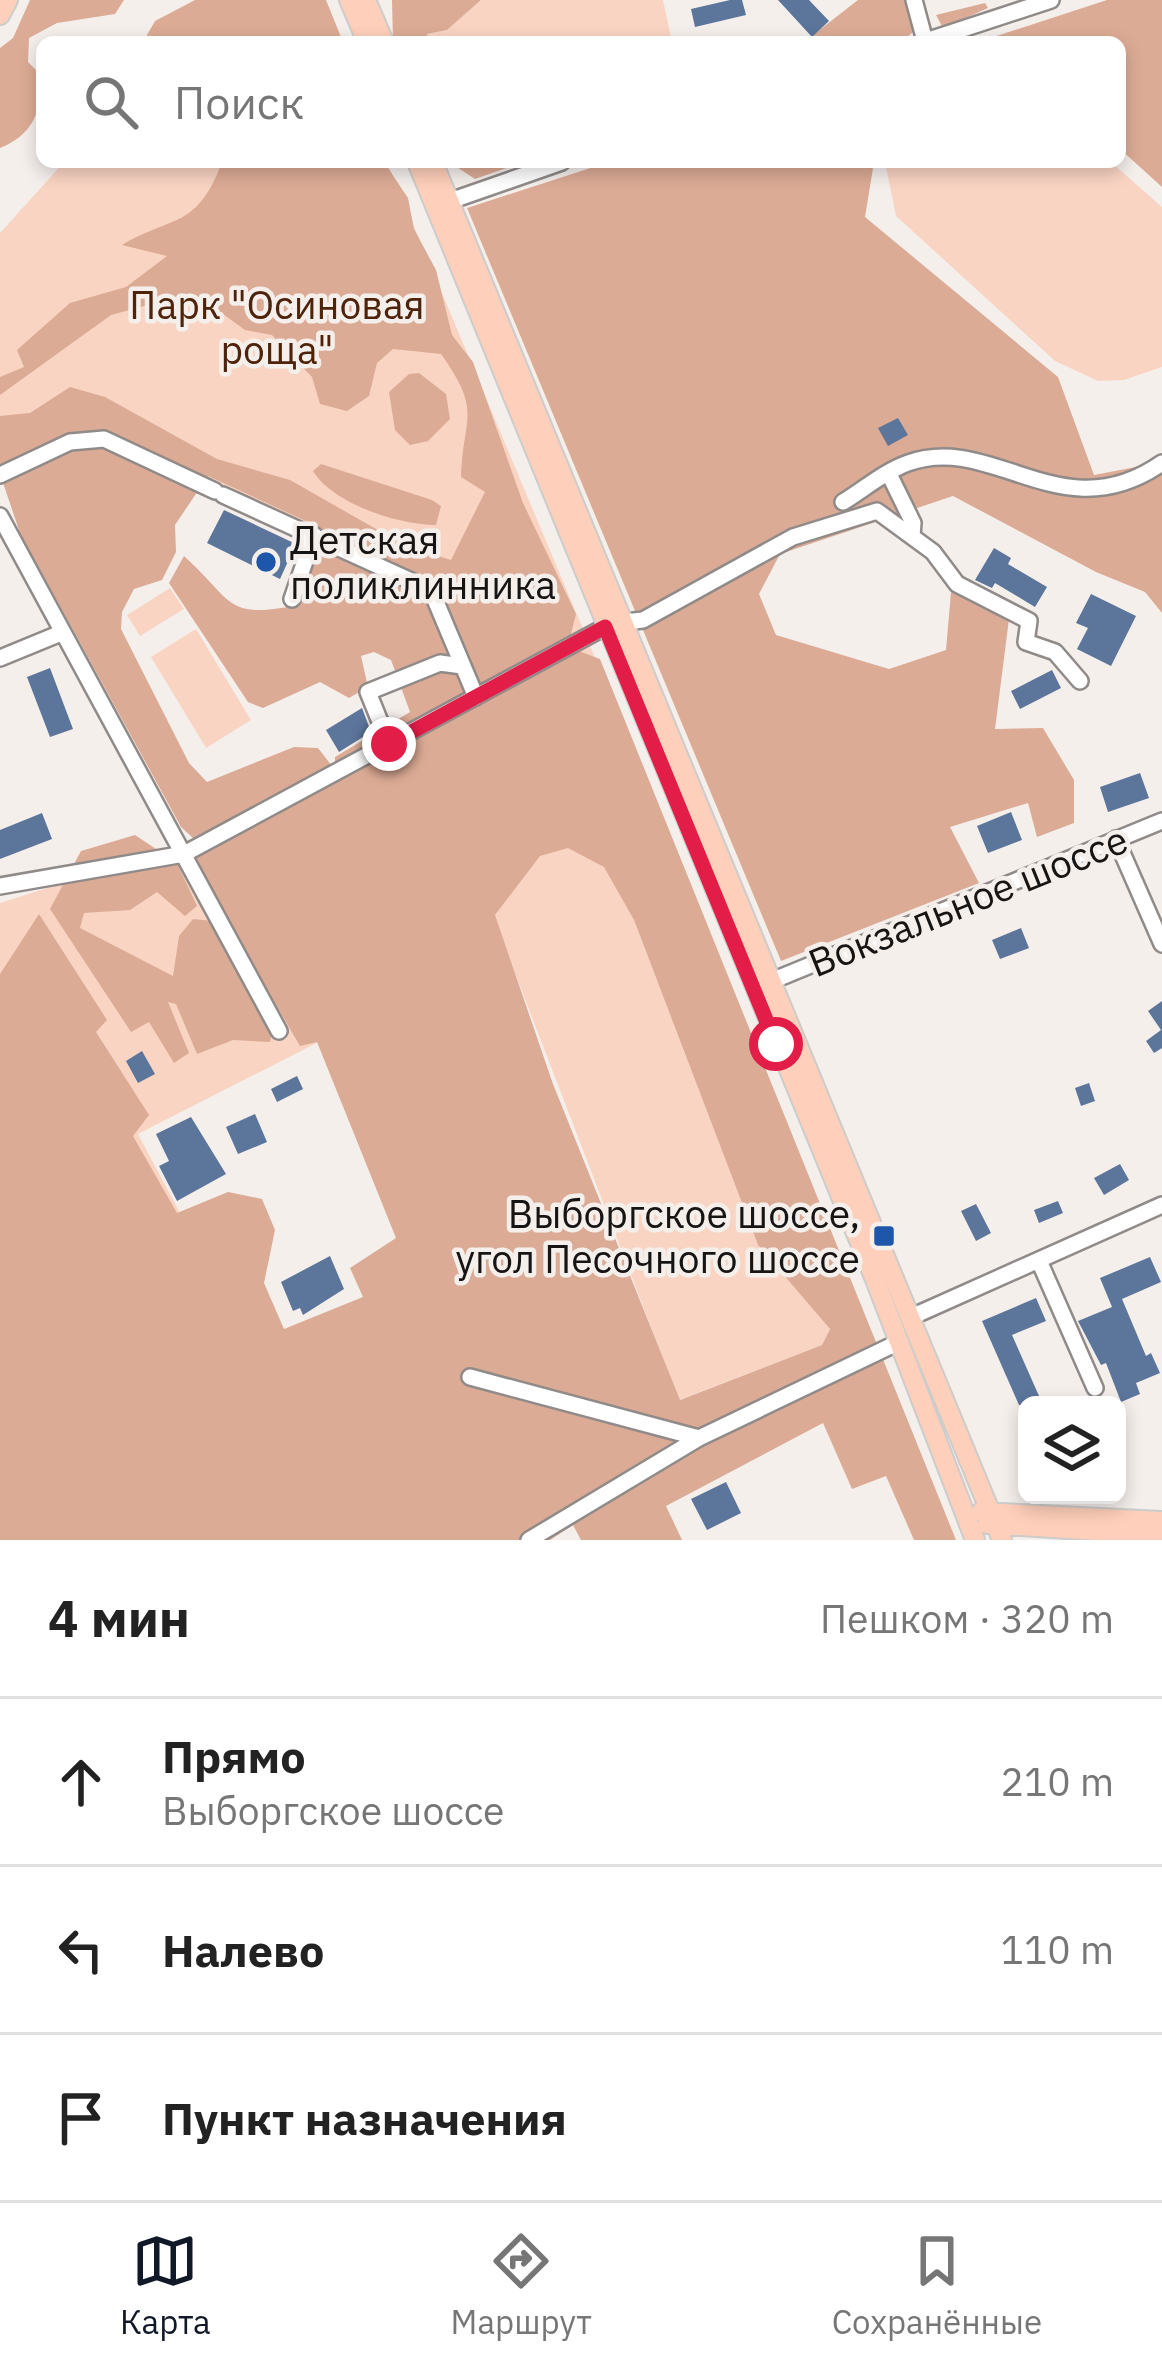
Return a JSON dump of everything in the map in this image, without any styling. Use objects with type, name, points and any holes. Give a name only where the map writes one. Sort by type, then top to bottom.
[{"type":"main road","points":[[0,14],[8,0]]},
{"type":"main road","points":[[349,0],[364,36]]},
{"type":"main road","points":[[366,0],[381,36]]},
{"type":"main road","points":[[419,168],[773,980],[996,1526]]},
{"type":"main road","points":[[436,168],[975,1540]]},
{"type":"main road","points":[[964,1516],[1050,1535],[1162,1534]]},
{"type":"main road","points":[[996,1526],[1162,1521]]},
{"type":"street","points":[[914,0],[923,36]]},
{"type":"street","points":[[942,36],[1051,0]]},
{"type":"street","points":[[450,201],[545,168]]},
{"type":"street","points":[[0,475],[70,442],[104,439],[314,535],[431,590],[476,697]]},
{"type":"street","points":[[843,502],[909,462],[958,459],[1058,487],[1104,490],[1162,463]]},
{"type":"street","points":[[889,474],[913,523],[912,536]]},
{"type":"street","points":[[0,886],[184,854],[615,624],[643,620],[793,537],[878,511],[933,552],[957,584],[1029,621],[1026,642],[1055,652],[1080,681]]},
{"type":"street","points":[[2,526],[279,1030]]},
{"type":"street","points":[[292,599],[314,535]]},
{"type":"street","points":[[0,658],[61,633]]},
{"type":"street","points":[[389,744],[368,692],[440,663],[462,666]]},
{"type":"street","name":"Вокзальное шоссе","points":[[773,980],[1162,821]]},
{"type":"street","points":[[1116,839],[1162,944]]},
{"type":"street","points":[[909,1318],[1159,1205]]},
{"type":"street","points":[[1040,1262],[1095,1388]]},
{"type":"street","points":[[529,1540],[699,1438],[897,1343]]},
{"type":"street","points":[[470,1377],[699,1438]]},
{"type":"green space","points":[[30,0],[124,0],[115,14],[57,23],[29,38],[28,62],[36,70],[36,113],[28,129],[0,148],[0,48],[13,38]]},
{"type":"green space","points":[[195,0],[326,0],[341,36],[146,36],[155,21]]},
{"type":"green space","points":[[392,0],[481,0],[447,30],[428,36],[393,36]]},
{"type":"green space","points":[[481,0],[663,0],[671,36],[428,36],[447,30]]},
{"type":"green space","points":[[858,0],[904,0],[916,29],[908,36],[812,36]]},
{"type":"green space","points":[[1107,0],[1162,0],[1162,187],[1126,154],[1126,36],[996,36]]},
{"type":"green space","points":[[985,3],[988,8],[943,28],[936,15]]},
{"type":"green space","name":"Парк \"Осиновая роща\"","points":[[59,168],[390,168],[680,860],[618,891],[634,920],[758,1245],[830,1329],[822,1345],[679,1400],[505,947],[138,1134],[264,1371],[0,1540],[0,903],[183,845],[209,845],[487,697],[437,587],[89,423],[0,428],[0,233]]},
{"type":"green space","points":[[220,168],[388,168],[408,198],[414,229],[436,270],[452,335],[473,362],[523,503],[576,614],[570,638],[335,767],[335,757],[410,712],[391,660],[374,652],[361,656],[368,687],[349,698],[320,682],[263,708],[248,702],[169,583],[184,556],[243,608],[298,605],[321,528],[208,476],[175,525],[176,552],[162,580],[134,589],[122,612],[121,629],[189,763],[207,782],[294,747],[318,748],[332,766],[193,838],[181,827],[20,533],[0,474],[0,416],[30,413],[70,387],[105,397],[217,459],[290,480],[406,546],[451,560],[485,492],[461,477],[466,402],[441,354],[393,349],[377,363],[369,396],[347,411],[320,404],[312,377],[272,335],[245,330],[205,301],[181,296],[111,315],[0,395],[0,377],[24,367],[17,350],[70,303],[126,287],[167,256],[122,245],[193,210]]},
{"type":"green space","points":[[458,168],[507,168],[475,179]]},
{"type":"green space","points":[[590,168],[873,168],[865,217],[1058,377],[1094,475],[1162,462],[1162,613],[1145,592],[1096,572],[953,496],[780,554],[759,594],[776,635],[889,669],[946,650],[951,592],[1009,619],[995,729],[1043,728],[1074,780],[1074,823],[1037,837],[1028,803],[950,827],[979,883],[781,961],[467,208]]},
{"type":"green space","points":[[886,168],[1118,168],[1162,207],[1162,367],[1124,380],[1098,381],[1055,361],[896,216]]},
{"type":"green space","points":[[419,373],[446,394],[450,419],[428,441],[410,445],[395,430],[389,392],[409,374]]},
{"type":"green space","points":[[321,464],[432,500],[441,506],[436,525],[386,517],[351,503],[313,471]]},
{"type":"green space","points":[[170,588],[184,609],[140,636],[127,615]]},
{"type":"green space","points":[[196,629],[251,720],[206,748],[151,657]]},
{"type":"green space","points":[[576,650],[600,659],[956,1540],[914,1540],[886,1476],[852,1489],[823,1423],[666,1506],[682,1540],[581,1540],[573,1525],[550,1540],[0,1540],[0,974],[39,914],[107,1020],[96,1032],[149,1115],[133,1136],[177,1213],[228,1192],[262,1199],[275,1230],[264,1283],[284,1329],[363,1297],[350,1268],[396,1238],[317,1042],[300,1046],[183,845],[209,845]],"holes":[[[568,848],[604,867],[634,920],[758,1245],[830,1329],[822,1345],[680,1400],[553,1084],[495,915],[540,856]]]},
{"type":"green space","points":[[135,835],[177,863],[197,906],[185,916],[157,892],[130,910],[84,913],[80,928],[173,976],[179,936],[193,919],[213,921],[272,1034],[270,1042],[233,1040],[197,1054],[176,1004],[168,1002],[189,1053],[174,1063],[149,1022],[131,1032],[50,909],[81,851]]},
{"type":"building","points":[[742,0],[746,15],[695,27],[691,9]]},
{"type":"building","points":[[778,0],[809,0],[829,21],[811,36]]},
{"type":"building","points":[[898,418],[908,435],[888,446],[878,428]]},
{"type":"building","name":"Детская поликлинника","points":[[224,510],[296,544],[280,579],[207,543]]},
{"type":"building","points":[[994,548],[1011,558],[1008,564],[1047,587],[1035,607],[995,583],[992,588],[975,580]]},
{"type":"building","points":[[1091,594],[1136,616],[1111,666],[1077,649],[1088,628],[1076,623]]},
{"type":"building","points":[[50,668],[73,729],[50,737],[27,677]]},
{"type":"building","points":[[1052,670],[1061,688],[1020,709],[1011,691]]},
{"type":"building","points":[[362,708],[371,732],[339,752],[326,730]]},
{"type":"building","points":[[1140,773],[1149,798],[1108,812],[1100,787]]},
{"type":"building","points":[[1011,812],[1022,840],[988,853],[977,826]]},
{"type":"building","points":[[42,813],[52,839],[0,859],[0,830]]},
{"type":"building","points":[[1021,928],[1029,948],[1000,959],[992,940]]},
{"type":"building","points":[[1162,1001],[1162,1048],[1154,1053],[1146,1041],[1161,1030],[1148,1011]]},
{"type":"building","points":[[142,1051],[155,1074],[138,1083],[126,1061]]},
{"type":"building","points":[[297,1076],[303,1089],[277,1102],[271,1089]]},
{"type":"building","points":[[1089,1083],[1095,1101],[1081,1106],[1075,1088]]},
{"type":"building","points":[[255,1114],[267,1142],[238,1154],[226,1127]]},
{"type":"building","points":[[191,1117],[226,1174],[177,1201],[159,1166],[169,1161],[156,1134]]},
{"type":"building","points":[[1120,1164],[1129,1180],[1104,1195],[1094,1178]]},
{"type":"building","points":[[1058,1201],[1063,1213],[1039,1223],[1034,1210]]},
{"type":"building","points":[[976,1204],[991,1233],[976,1241],[961,1211]]},
{"type":"building","points":[[330,1256],[344,1289],[303,1315],[300,1308],[293,1311],[281,1282]]},
{"type":"building","points":[[1150,1257],[1161,1282],[1122,1299],[1146,1356],[1151,1353],[1160,1373],[1136,1383],[1140,1394],[1126,1400],[1119,1396],[1106,1363],[1101,1365],[1078,1321],[1112,1307],[1100,1278]]},
{"type":"building","points":[[1036,1298],[1046,1321],[1012,1335],[1039,1396],[1018,1396],[1018,1403],[982,1321]]},
{"type":"building","points":[[726,1482],[741,1513],[707,1530],[691,1499]]},
{"type":"place","name":"Детская поликлинника","points":[[266,562]]},
{"type":"place","name":"Выборгское шоссе, угол Песочного шоссе","points":[[884,1236]]},
{"type":"route","points":[[389,744],[605,627],[776,1044]]}]
